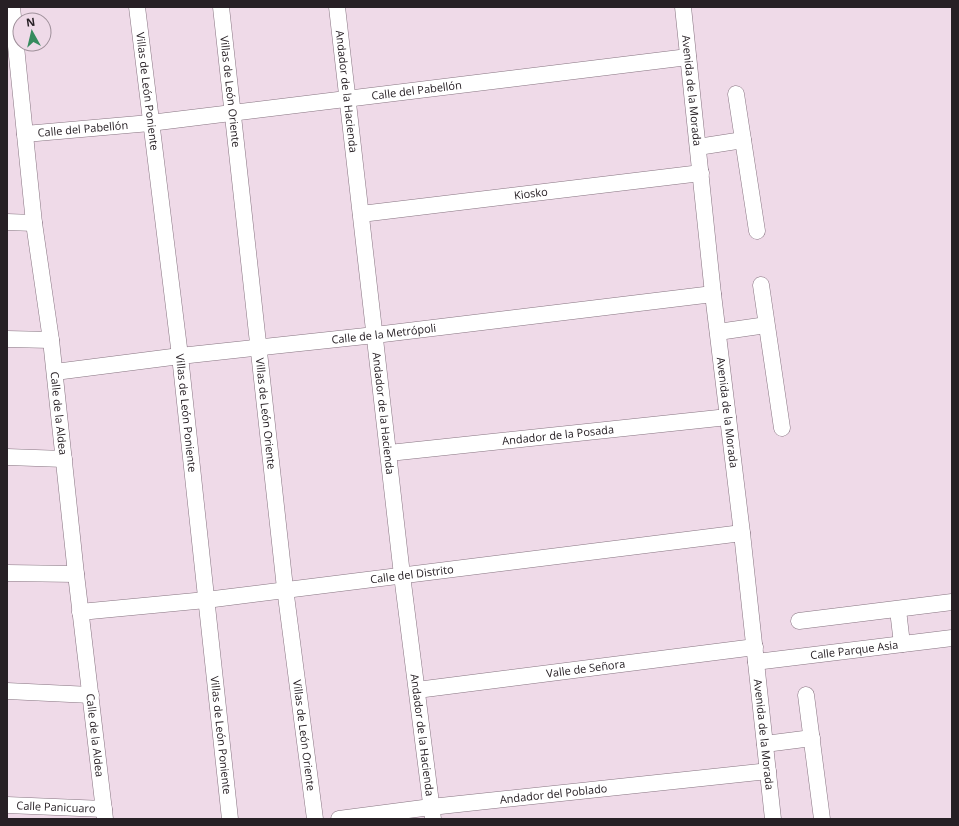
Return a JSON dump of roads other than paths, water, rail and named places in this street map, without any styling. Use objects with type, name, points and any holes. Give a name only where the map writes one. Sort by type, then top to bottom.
[{"type":"street","name":"Calle de la Aldea","points":[[12,7],[14,105],[25,134],[34,223],[51,340],[80,612],[92,695],[105,814]]},
{"type":"street","name":"Villas de León Poniente","points":[[137,7],[150,123],[180,356],[230,819]]},
{"type":"street","name":"Villas de León Oriente","points":[[221,7],[260,346],[285,588],[315,819]]},
{"type":"street","name":"Andador de la Hacienda","points":[[337,7],[402,575],[432,813]]},
{"type":"street","name":"Avenida de la Morada","points":[[683,7],[713,294],[756,655],[773,819]]},
{"type":"street","name":"Calle del Pabellón","points":[[25,134],[150,123],[688,57]]},
{"type":"street","points":[[736,94],[757,230]]},
{"type":"street","points":[[698,147],[743,140]]},
{"type":"street","name":"Kiosko","points":[[361,214],[701,173]]},
{"type":"street","points":[[7,222],[34,223]]},
{"type":"street","points":[[761,286],[782,428]]},
{"type":"street","name":"Calle de la Metrópoli","points":[[54,372],[260,346],[375,335],[713,294]]},
{"type":"street","points":[[718,332],[766,325]]},
{"type":"street","points":[[7,339],[51,340]]},
{"type":"street","name":"Andador de la Posada","points":[[388,453],[728,417]]},
{"type":"street","points":[[7,457],[64,459]]},
{"type":"street","name":"Calle del Distrito","points":[[80,612],[206,600],[285,588],[742,533]]},
{"type":"street","points":[[7,573],[76,574]]},
{"type":"street","points":[[799,621],[898,610],[952,602]]},
{"type":"street","points":[[898,610],[902,644]]},
{"type":"street","name":"Calle Parque Asia","points":[[756,655],[902,644],[952,638]]},
{"type":"street","name":"Valle de Señora","points":[[417,690],[756,655]]},
{"type":"street","points":[[7,691],[92,695]]},
{"type":"street","points":[[806,694],[822,819]]},
{"type":"street","points":[[765,744],[812,738]]},
{"type":"street","name":"Andador del Poblado","points":[[340,819],[432,813],[768,771]]},
{"type":"street","name":"Calle Panicuaro","points":[[7,805],[105,814]]}]
